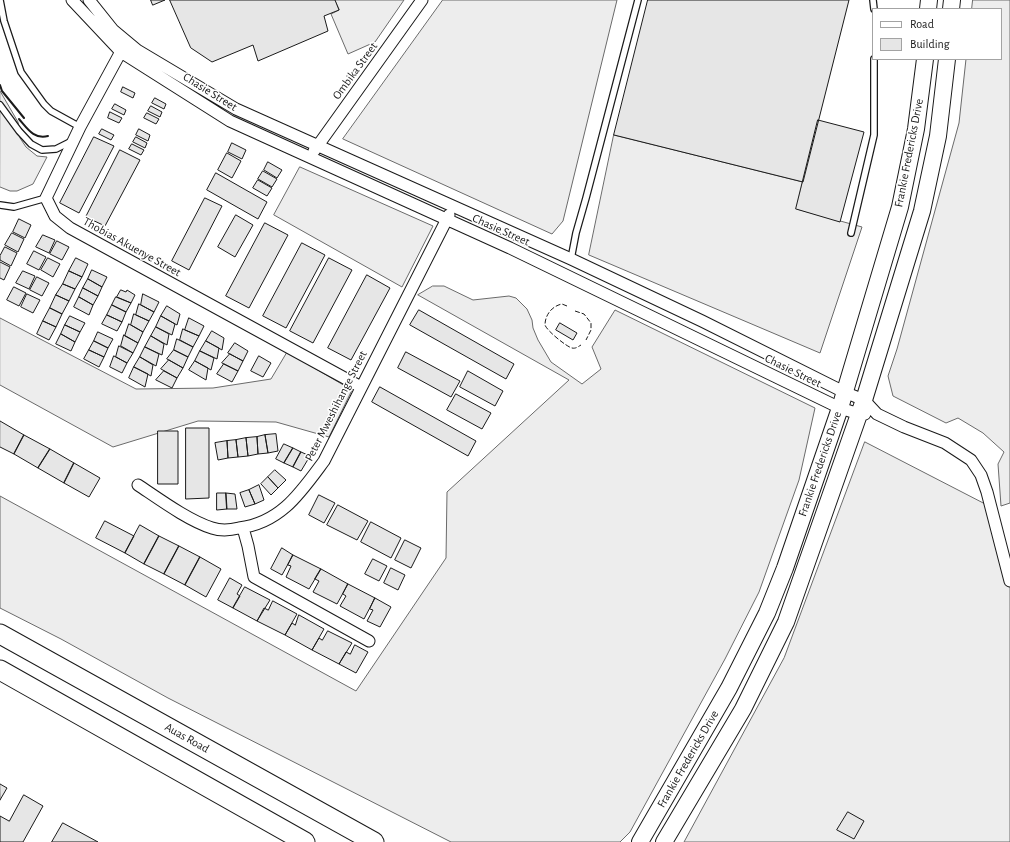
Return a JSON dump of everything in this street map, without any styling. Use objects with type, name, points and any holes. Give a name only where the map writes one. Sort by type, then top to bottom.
[{"type":"highway","name":"Auas Road","points":[[0,634],[374,842]]},
{"type":"highway","points":[[0,670],[305,842]]},
{"type":"main road","name":"Frankie Fredericks Drive","points":[[640,842],[729,688],[767,613],[785,568],[842,400],[900,207],[916,129],[925,60]]},
{"type":"main road","name":"Frankie Fredericks Drive","points":[[664,842],[743,709],[786,622],[861,407],[922,211],[938,136],[948,60]]},
{"type":"street","name":"Chasie Street","points":[[72,0],[124,47],[230,121],[842,400],[904,427],[945,442],[971,460],[980,475],[1010,581]]},
{"type":"street","name":"Chasie Street","points":[[89,0],[113,30],[124,47],[137,50],[236,109],[571,259],[702,321],[842,400],[861,407]]},
{"type":"street","name":"Ombika Street","points":[[310,157],[422,0]]},
{"type":"street","points":[[46,198],[73,140],[124,47]]},
{"type":"street","name":"Thobias Akuenye Street","points":[[46,198],[55,216],[70,228],[361,387]]},
{"type":"street","name":"Peter Mweshihange Street","points":[[138,486],[190,518],[212,528],[228,530],[243,528],[261,524],[278,514],[300,494],[324,461],[453,207]]},
{"type":"street","points":[[243,528],[254,577],[369,641]]},
{"type":"lane","points":[[0,0],[4,21],[21,72],[44,104],[51,111],[80,127]]},
{"type":"lane","points":[[571,259],[576,233],[638,0]]},
{"type":"lane","points":[[851,233],[874,135],[874,60]]},
{"type":"lane","points":[[0,105],[19,131],[31,144],[42,150],[56,149],[73,140]]},
{"type":"lane","points":[[0,205],[14,207],[46,198]]},
{"type":"shaded area","points":[[335,0],[404,0],[375,42],[348,54],[331,14],[339,10]]},
{"type":"shaded area","points":[[443,0],[617,0],[563,221],[552,234],[343,139]]},
{"type":"shaded area","points":[[973,0],[1010,0],[1010,503],[1001,506],[998,464],[1004,452],[983,433],[958,418],[946,423],[893,396],[888,376],[897,349],[959,123],[966,60],[1002,60],[1002,8],[972,8]]},
{"type":"shaded area","points":[[0,91],[18,122],[20,138],[26,147],[37,156],[47,157],[33,184],[17,191],[10,191],[0,187]]},
{"type":"shaded area","points":[[614,135],[803,182],[797,209],[862,227],[820,353],[589,255]]},
{"type":"shaded area","points":[[300,167],[433,226],[402,287],[274,215]]},
{"type":"shaded area","points":[[433,286],[444,286],[473,300],[509,296],[516,298],[527,309],[538,340],[551,362],[582,384],[601,369],[592,347],[615,310],[815,408],[799,480],[759,592],[725,659],[630,832],[620,842],[451,842],[168,698],[61,639],[0,608],[0,496],[356,691],[446,558],[447,492],[569,380],[418,295]]},
{"type":"shaded area","points":[[0,318],[136,389],[213,388],[271,379],[287,352],[352,390],[329,437],[276,422],[198,421],[113,447],[0,385]]},
{"type":"shaded area","points":[[865,442],[991,507],[1010,586],[1010,842],[684,842],[784,658]]},
{"type":"building","points":[[151,0],[165,0],[153,5]]},
{"type":"building","points":[[170,0],[335,0],[339,10],[324,16],[328,31],[258,61],[253,45],[212,62],[191,48]]},
{"type":"building","points":[[648,0],[849,0],[803,182],[614,135]]},
{"type":"building","points":[[123,87],[135,93],[133,98],[121,92]]},
{"type":"building","points":[[155,98],[166,104],[164,109],[152,103]]},
{"type":"building","points":[[115,104],[126,110],[124,115],[112,109]]},
{"type":"building","points":[[151,106],[162,112],[160,117],[148,111]]},
{"type":"building","points":[[110,112],[122,118],[119,123],[108,118]]},
{"type":"building","points":[[147,113],[159,119],[156,124],[144,118]]},
{"type":"building","points":[[818,120],[864,132],[840,222],[796,209]]},
{"type":"building","points":[[102,129],[114,135],[111,140],[99,134]]},
{"type":"building","points":[[139,129],[150,135],[148,141],[136,135]]},
{"type":"building","points":[[94,137],[114,146],[79,213],[60,203]]},
{"type":"building","points":[[136,137],[147,143],[145,148],[133,142]]},
{"type":"building","points":[[232,143],[246,150],[242,159],[228,152]]},
{"type":"building","points":[[132,144],[144,150],[141,155],[129,149]]},
{"type":"building","points":[[120,150],[140,160],[105,226],[86,217]]},
{"type":"building","points":[[227,153],[241,161],[232,178],[218,170]]},
{"type":"building","points":[[268,162],[282,170],[277,178],[264,170]]},
{"type":"building","points":[[263,171],[277,179],[272,187],[258,179]]},
{"type":"building","points":[[216,173],[267,202],[258,219],[207,190]]},
{"type":"building","points":[[258,180],[272,188],[267,196],[253,188]]},
{"type":"building","points":[[205,198],[222,206],[189,270],[172,261]]},
{"type":"building","points":[[236,215],[253,225],[235,257],[218,247]]},
{"type":"building","points":[[19,219],[31,225],[25,238],[13,232]]},
{"type":"building","points":[[265,223],[288,235],[249,308],[226,296]]},
{"type":"building","points":[[12,233],[24,239],[18,252],[5,245]]},
{"type":"building","points":[[43,235],[55,240],[49,253],[36,247]]},
{"type":"building","points":[[57,241],[69,247],[62,260],[50,254]]},
{"type":"building","points":[[302,243],[325,255],[286,328],[263,316]]},
{"type":"building","points":[[5,247],[17,253],[11,266],[0,260],[0,256]]},
{"type":"building","points":[[34,251],[46,257],[39,270],[27,264]]},
{"type":"building","points":[[48,258],[60,264],[53,277],[41,270]]},
{"type":"building","points":[[76,258],[88,264],[82,277],[69,271]]},
{"type":"building","points":[[329,258],[352,270],[313,343],[290,331]]},
{"type":"building","points":[[0,262],[10,267],[4,280],[0,278]]},
{"type":"building","points":[[92,270],[107,277],[102,287],[88,279]]},
{"type":"building","points":[[23,271],[35,276],[29,289],[16,283]]},
{"type":"building","points":[[69,271],[82,277],[75,289],[63,284]]},
{"type":"building","points":[[367,275],[390,288],[351,360],[328,348]]},
{"type":"building","points":[[37,277],[49,283],[42,296],[30,290]]},
{"type":"building","points":[[88,279],[102,287],[98,296],[83,288]]},
{"type":"building","points":[[63,284],[75,289],[69,301],[56,295]]},
{"type":"building","points":[[14,287],[26,293],[19,306],[7,300]]},
{"type":"building","points":[[83,288],[98,296],[93,305],[79,297]]},
{"type":"building","points":[[121,290],[126,292],[127,290],[135,295],[131,303],[117,297]]},
{"type":"building","points":[[27,294],[40,300],[33,313],[21,307]]},
{"type":"building","points":[[143,294],[159,302],[154,312],[141,305]]},
{"type":"building","points":[[56,295],[69,301],[62,314],[50,308]]},
{"type":"building","points":[[79,297],[93,305],[89,315],[74,307]]},
{"type":"building","points":[[116,297],[131,303],[126,312],[112,305]]},
{"type":"building","points":[[139,304],[154,312],[149,321],[136,315]]},
{"type":"building","points":[[112,305],[126,312],[122,322],[107,315]]},
{"type":"building","points":[[167,306],[180,314],[177,325],[161,316]]},
{"type":"building","points":[[50,308],[62,314],[56,327],[43,321]]},
{"type":"building","points":[[419,310],[514,364],[506,379],[410,325]]},
{"type":"building","points":[[134,314],[149,321],[143,332],[131,325]]},
{"type":"building","points":[[107,315],[122,322],[117,331],[102,324]]},
{"type":"building","points":[[70,316],[85,323],[80,332],[65,325]]},
{"type":"building","points":[[161,316],[175,324],[172,335],[156,327]]},
{"type":"building","points":[[189,318],[204,326],[199,336],[185,330]]},
{"type":"building","points":[[43,321],[56,327],[49,340],[37,334]]},
{"type":"building","points":[[560,323],[577,333],[573,340],[556,330]]},
{"type":"building","points":[[129,324],[143,332],[138,343],[125,336]]},
{"type":"building","points":[[65,325],[80,332],[75,342],[61,334]]},
{"type":"building","points":[[156,327],[169,334],[167,345],[151,336]]},
{"type":"building","points":[[183,329],[199,336],[193,347],[180,340]]},
{"type":"building","points":[[212,331],[224,338],[222,350],[206,341]]},
{"type":"building","points":[[98,332],[113,339],[108,348],[94,341]]},
{"type":"building","points":[[61,334],[75,342],[71,351],[56,344]]},
{"type":"building","points":[[124,335],[138,343],[133,353],[121,346]]},
{"type":"building","points":[[151,336],[164,344],[162,355],[145,347]]},
{"type":"building","points":[[177,339],[193,347],[188,357],[174,350]]},
{"type":"building","points":[[94,341],[108,348],[104,357],[89,350]]},
{"type":"building","points":[[206,341],[219,348],[217,359],[200,351]]},
{"type":"building","points":[[235,343],[248,351],[243,361],[228,353]]},
{"type":"building","points":[[119,346],[133,353],[127,363],[116,357]]},
{"type":"building","points":[[145,347],[159,354],[156,366],[140,357]]},
{"type":"building","points":[[89,350],[104,357],[99,367],[84,359]]},
{"type":"building","points":[[174,350],[188,357],[183,368],[167,359]]},
{"type":"building","points":[[200,351],[214,358],[211,370],[195,361]]},
{"type":"building","points":[[406,352],[460,381],[451,397],[398,368]]},
{"type":"building","points":[[230,354],[243,361],[238,371],[222,363]]},
{"type":"building","points":[[114,356],[127,363],[122,373],[110,367]]},
{"type":"building","points":[[259,356],[271,363],[263,377],[251,371]]},
{"type":"building","points":[[140,357],[153,365],[151,376],[134,367]]},
{"type":"building","points":[[169,360],[183,368],[177,378],[161,369]]},
{"type":"building","points":[[195,361],[208,368],[206,380],[189,370]]},
{"type":"building","points":[[224,364],[238,371],[232,382],[217,374]]},
{"type":"building","points":[[134,367],[148,374],[145,387],[129,378]]},
{"type":"building","points":[[164,371],[177,378],[172,388],[156,380]]},
{"type":"building","points":[[468,371],[503,391],[495,406],[460,387]]},
{"type":"building","points":[[380,387],[476,441],[468,456],[372,402]]},
{"type":"building","points":[[456,394],[491,413],[482,429],[447,410]]},
{"type":"building","points":[[0,421],[24,435],[14,454],[0,447]]},
{"type":"building","points":[[186,428],[209,428],[209,498],[186,499]]},
{"type":"building","points":[[158,431],[178,431],[178,484],[158,484]]},
{"type":"building","points":[[276,434],[278,451],[268,453],[265,435]]},
{"type":"building","points":[[24,435],[50,449],[38,468],[14,454]]},
{"type":"building","points":[[265,435],[268,453],[258,454],[257,437]]},
{"type":"building","points":[[257,437],[258,454],[248,456],[246,438]]},
{"type":"building","points":[[246,438],[248,456],[238,457],[236,440]]},
{"type":"building","points":[[236,440],[238,457],[228,458],[227,441]]},
{"type":"building","points":[[227,441],[228,458],[218,460],[215,443]]},
{"type":"building","points":[[284,444],[293,448],[284,463],[276,459]]},
{"type":"building","points":[[293,448],[301,452],[293,467],[284,463]]},
{"type":"building","points":[[50,449],[74,463],[64,483],[38,468]]},
{"type":"building","points":[[301,452],[310,456],[301,471],[293,467]]},
{"type":"building","points":[[74,463],[100,478],[89,497],[64,483]]},
{"type":"building","points":[[275,470],[286,480],[278,488],[268,477]]},
{"type":"building","points":[[268,477],[278,488],[271,495],[261,484]]},
{"type":"building","points":[[259,485],[264,500],[255,504],[249,490]]},
{"type":"building","points":[[249,490],[255,504],[245,507],[240,493]]},
{"type":"building","points":[[217,493],[226,493],[227,509],[217,510]]},
{"type":"building","points":[[226,493],[235,494],[237,509],[227,509]]},
{"type":"building","points":[[319,495],[335,503],[324,523],[309,515]]},
{"type":"building","points":[[338,505],[368,521],[357,540],[327,525]]},
{"type":"building","points":[[105,521],[134,536],[125,553],[96,538]]},
{"type":"building","points":[[371,522],[401,538],[391,558],[361,542]]},
{"type":"building","points":[[140,525],[159,536],[144,564],[125,553]]},
{"type":"building","points":[[159,536],[179,546],[164,574],[144,564]]},
{"type":"building","points":[[405,540],[421,548],[411,568],[395,560]]},
{"type":"building","points":[[179,546],[200,557],[185,585],[164,574]]},
{"type":"building","points":[[282,548],[293,555],[282,575],[271,569]]},
{"type":"building","points":[[293,555],[321,569],[309,589],[286,577],[291,566],[288,565]]},
{"type":"building","points":[[200,557],[221,569],[206,597],[185,585]]},
{"type":"building","points":[[373,559],[387,566],[379,581],[365,574]]},
{"type":"building","points":[[391,568],[405,575],[398,590],[384,583]]},
{"type":"building","points":[[321,569],[348,584],[337,604],[313,592],[319,581],[315,579]]},
{"type":"building","points":[[230,578],[242,585],[237,594],[240,596],[233,608],[218,600]]},
{"type":"building","points":[[348,584],[375,598],[364,619],[340,606],[346,596],[343,594]]},
{"type":"building","points":[[245,587],[270,600],[257,621],[233,608]]},
{"type":"building","points":[[375,598],[391,607],[380,627],[367,621],[373,610],[370,609]]},
{"type":"building","points":[[273,601],[297,614],[285,635],[257,621],[264,608],[268,610]]},
{"type":"building","points":[[299,615],[324,629],[312,650],[285,635],[292,623],[295,625]]},
{"type":"building","points":[[328,631],[352,643],[339,664],[312,650],[319,638],[322,640]]},
{"type":"building","points":[[355,645],[368,652],[356,673],[339,664],[346,652],[350,654]]},
{"type":"building","points":[[0,784],[7,788],[0,800]]},
{"type":"building","points":[[24,795],[43,806],[23,842],[0,842],[0,816],[9,821]]},
{"type":"building","points":[[848,812],[864,821],[854,839],[837,830]]},
{"type":"building","points":[[63,823],[98,842],[52,842]]},
{"type":"fence","points":[[567,306],[562,304],[552,309],[546,318],[545,325],[553,335],[569,347],[575,348],[581,345]]},
{"type":"fence","points":[[575,311],[584,314],[591,323],[591,330],[586,340]]},
{"type":"wall","points":[[0,85],[2,91],[24,118]]},
{"type":"wall","points":[[19,119],[35,135],[43,137],[48,136]]}]
